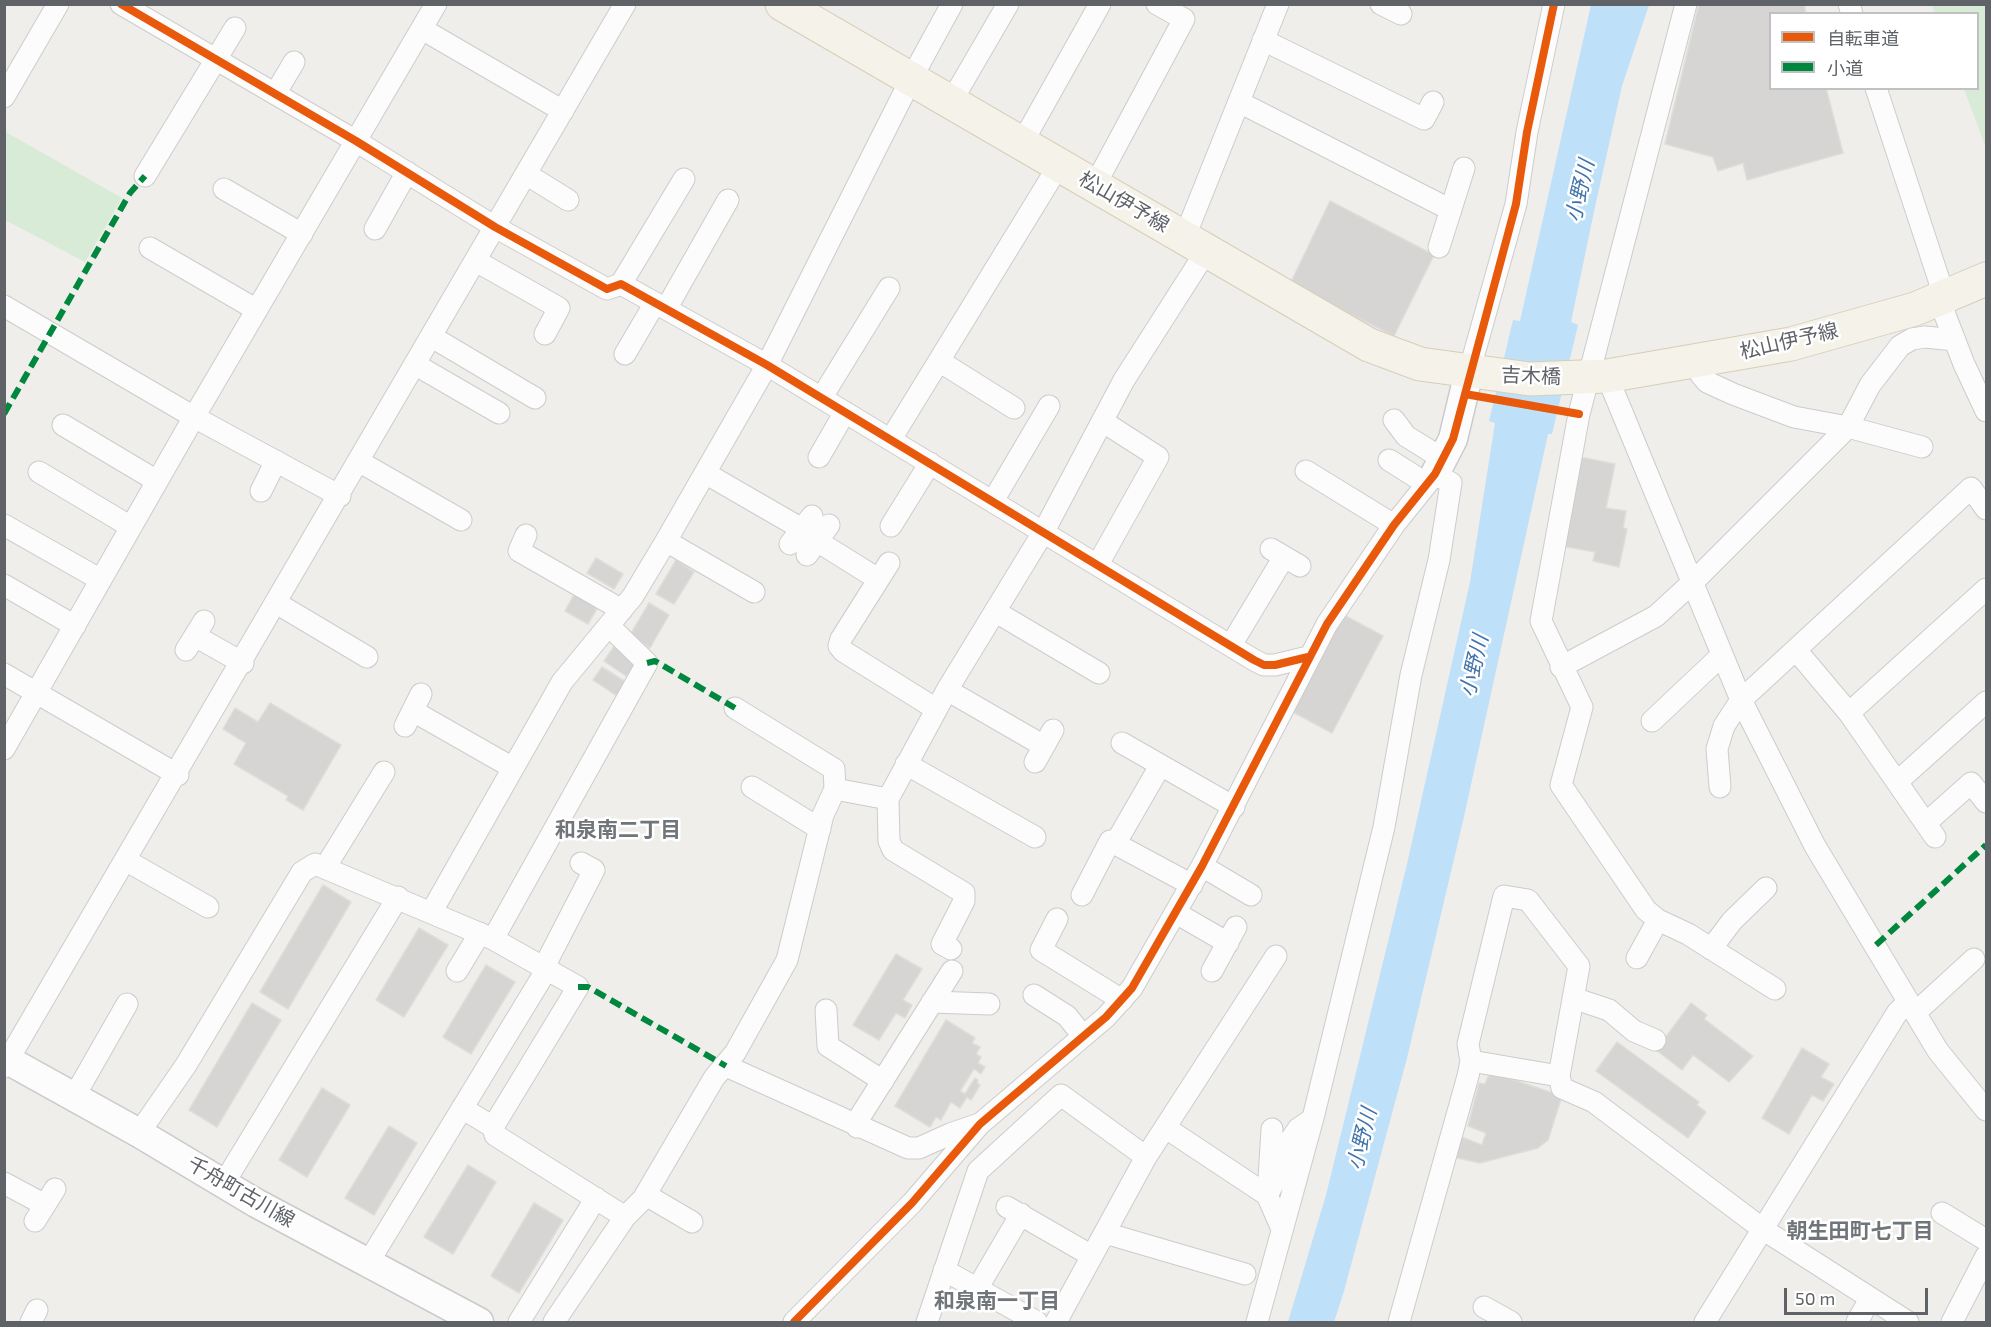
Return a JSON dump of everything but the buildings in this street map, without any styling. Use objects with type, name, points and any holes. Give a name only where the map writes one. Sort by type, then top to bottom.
[{"type":"main road","name":"松山伊予線","points":[[783,5],[1369,345],[1420,364],[1473,373]]},
{"type":"main road","name":"松山伊予線","points":[[1594,377],[1791,344],[1915,309],[1986,279]]},
{"type":"main road","name":"吉木橋","points":[[1473,373],[1530,379],[1594,377]]},
{"type":"street","points":[[4,97],[13,66],[58,4]]},
{"type":"street","points":[[121,4],[356,141],[495,227],[607,289],[621,284],[684,179]]},
{"type":"street","points":[[4,749],[194,417],[436,4]]},
{"type":"street","points":[[6,1062],[178,775],[625,4]]},
{"type":"street","points":[[432,911],[562,682],[616,618],[666,541],[767,365],[911,79],[952,4]]},
{"type":"street","points":[[951,102],[1008,4]]},
{"type":"street","points":[[1022,143],[1100,4]]},
{"type":"street","points":[[1095,185],[1184,19],[1156,4]]},
{"type":"street","points":[[951,949],[942,944],[964,902],[964,893],[893,850],[889,841],[888,799],[936,708],[1044,531],[1196,243],[1239,102],[1278,4]]},
{"type":"street","points":[[1381,4],[1401,14]]},
{"type":"street","points":[[795,1323],[912,1203],[988,1117],[1122,1000],[1192,885],[1234,807],[1308,657],[1340,603],[1394,525],[1435,472],[1453,439],[1473,373],[1516,204],[1527,132],[1554,4]]},
{"type":"street","points":[[1686,4],[1594,377],[1579,414],[1541,621],[1582,706],[1562,785],[1646,910],[1658,920],[1711,949],[1775,989]]},
{"type":"street","points":[[145,176],[235,28]]},
{"type":"street","points":[[422,29],[563,111]]},
{"type":"street","points":[[1263,40],[1331,83],[1424,119],[1433,102]]},
{"type":"street","points":[[275,94],[294,62]]},
{"type":"street","points":[[1877,90],[1939,280],[1945,315],[1986,411]]},
{"type":"street","points":[[1239,102],[1450,210]]},
{"type":"street","points":[[891,439],[1059,165]]},
{"type":"street","points":[[1439,247],[1464,168]]},
{"type":"street","points":[[375,229],[407,172]]},
{"type":"street","points":[[526,174],[568,200]]},
{"type":"street","points":[[224,189],[302,234]]},
{"type":"street","points":[[626,340],[660,306],[728,200]]},
{"type":"street","points":[[150,248],[257,310]]},
{"type":"street","points":[[476,261],[559,309],[546,334]]},
{"type":"street","points":[[621,284],[767,365],[1264,665],[1287,663],[1308,657]]},
{"type":"street","points":[[822,398],[889,288]]},
{"type":"street","points":[[4,306],[194,417],[340,496]]},
{"type":"street","points":[[432,337],[535,398]]},
{"type":"street","points":[[1562,668],[1656,616],[1693,582],[1848,427],[1870,385],[1900,346],[1912,339],[1925,337],[1955,340]]},
{"type":"street","points":[[1696,360],[1701,375],[1707,382],[1733,394],[1794,417],[1848,427],[1922,447]]},
{"type":"street","points":[[939,362],[1014,408]]},
{"type":"street","points":[[416,365],[499,413]]},
{"type":"street","points":[[1594,377],[1693,582],[1741,700],[1815,846],[1896,976],[1938,1051],[1986,1110]]},
{"type":"street","points":[[993,501],[1048,406]]},
{"type":"street","points":[[819,457],[845,412]]},
{"type":"street","points":[[1257,1323],[1313,1118],[1384,827],[1411,675],[1439,560],[1450,483],[1435,472],[1394,420]]},
{"type":"street","points":[[1098,564],[1158,457],[1102,421]]},
{"type":"street","points":[[63,425],[157,481]]},
{"type":"street","points":[[1389,460],[1435,472]]},
{"type":"street","points":[[261,491],[276,461]]},
{"type":"street","points":[[360,462],[454,509]]},
{"type":"street","points":[[891,526],[930,463]]},
{"type":"street","points":[[39,471],[131,527]]},
{"type":"street","points":[[1306,471],[1394,525]]},
{"type":"street","points":[[705,473],[809,535],[884,571],[841,639],[839,646],[843,651],[936,708]]},
{"type":"street","points":[[1720,787],[1717,749],[1724,726],[1741,700],[1971,488],[1986,509]]},
{"type":"street","points":[[4,525],[101,580]]},
{"type":"street","points":[[457,971],[487,936],[647,663],[616,618],[519,551],[526,535]]},
{"type":"street","points":[[666,541],[754,592]]},
{"type":"street","points":[[1231,645],[1285,557]]},
{"type":"street","points":[[4,585],[75,626]]},
{"type":"street","points":[[1849,713],[1986,589]]},
{"type":"street","points":[[278,604],[367,657]]},
{"type":"street","points":[[996,612],[1099,673]]},
{"type":"street","points":[[195,636],[243,663]]},
{"type":"street","points":[[1796,650],[1849,713],[1930,830],[1971,783],[1986,801]]},
{"type":"street","points":[[1652,721],[1722,654]]},
{"type":"street","points":[[4,674],[178,775]]},
{"type":"street","points":[[947,690],[1044,746]]},
{"type":"street","points":[[1897,782],[1986,702]]},
{"type":"street","points":[[554,1323],[625,1217],[646,1195],[714,1078],[726,1066],[787,960],[820,829],[835,789],[834,769],[735,708]]},
{"type":"street","points":[[413,710],[513,768]]},
{"type":"street","points":[[1122,743],[1234,807]]},
{"type":"street","points":[[906,764],[1035,837]]},
{"type":"street","points":[[1115,844],[1160,766]]},
{"type":"street","points":[[326,866],[384,772]]},
{"type":"street","points":[[752,787],[820,829]]},
{"type":"street","points":[[835,789],[888,799]]},
{"type":"street","points":[[1082,894],[1110,841],[1192,885]]},
{"type":"street","points":[[127,861],[208,907]]},
{"type":"street","points":[[368,1263],[546,968],[594,870],[581,863]]},
{"type":"street","points":[[139,1133],[186,1065],[302,872],[315,864],[326,866],[487,936],[578,987],[493,1127]]},
{"type":"street","points":[[1202,866],[1251,895]]},
{"type":"street","points":[[1711,949],[1732,921],[1766,888]]},
{"type":"street","points":[[1399,1323],[1471,1061],[1468,1044],[1504,896],[1528,900],[1579,966],[1559,1076],[1562,1088],[1594,1102],[1764,1230],[1908,1323]]},
{"type":"street","points":[[224,1184],[398,897]]},
{"type":"street","points":[[1176,913],[1232,935],[1212,971]]},
{"type":"street","points":[[1056,920],[1041,950],[1122,1000]]},
{"type":"street","points":[[1637,958],[1658,920]]},
{"type":"street","points":[[1057,1322],[1146,1157],[1276,956]]},
{"type":"street","points":[[1705,1323],[1897,1013],[1912,1008],[1974,959]]},
{"type":"street","points":[[857,1127],[861,1115],[952,970]]},
{"type":"street","points":[[1034,995],[1067,1016],[1083,1036]]},
{"type":"street","points":[[1573,998],[1609,1010],[1634,1031],[1655,1040]]},
{"type":"street","points":[[932,1002],[989,1004]]},
{"type":"street","points":[[74,1097],[127,1004]]},
{"type":"street","points":[[826,1010],[828,1046],[883,1081]]},
{"type":"street","points":[[1471,1061],[1559,1076]]},
{"type":"street","name":"千舟町古川線","points":[[6,1062],[74,1097],[224,1184],[479,1323]]},
{"type":"street","points":[[726,1066],[897,1145],[919,1148],[988,1117]]},
{"type":"street","points":[[927,1323],[978,1171],[1061,1095],[1146,1157]]},
{"type":"street","points":[[462,1108],[493,1127],[495,1135],[625,1217]]},
{"type":"street","points":[[987,1164],[988,1117]]},
{"type":"street","points":[[1267,1195],[1279,1174],[1289,1142],[1298,1129],[1313,1118]]},
{"type":"street","points":[[1166,1128],[1267,1195]]},
{"type":"street","points":[[1272,1129],[1267,1195],[1282,1229]]},
{"type":"street","points":[[4,1183],[45,1205]]},
{"type":"street","points":[[646,1195],[692,1222]]},
{"type":"street","points":[[519,1323],[596,1198]]},
{"type":"street","points":[[977,1289],[1014,1210],[1092,1256]]},
{"type":"street","points":[[1942,1213],[1986,1240]]},
{"type":"street","points":[[1105,1233],[1245,1274]]},
{"type":"street","points":[[1952,1323],[1986,1257]]},
{"type":"street","points":[[944,1270],[1037,1323]]},
{"type":"street","points":[[1857,1323],[1870,1299]]},
{"type":"green space","points":[[1932,5],[1986,5],[1986,148],[1964,90],[1979,90],[1979,12],[1935,12]]},
{"type":"green space","points":[[4,131],[122,198],[85,262],[5,220]]},
{"type":"water","name":"小野川","points":[[1591,5],[1649,5],[1622,86],[1595,207],[1571,322],[1578,325],[1552,434],[1548,434],[1463,821],[1407,1058],[1344,1291],[1334,1322],[1288,1322],[1326,1195],[1407,864],[1470,582],[1495,423],[1489,421],[1513,320],[1520,321]]},
{"type":"marked path","points":[[4,414],[130,193],[145,176]]},
{"type":"marked path","points":[[647,663],[655,661],[735,708]]},
{"type":"marked path","points":[[1876,945],[1986,845]]},
{"type":"marked path","points":[[578,987],[588,987],[726,1066]]},
{"type":"cycle path","points":[[121,4],[356,141],[495,227],[607,289],[621,284],[767,365],[1254,660],[1264,665],[1275,665],[1308,657]]},
{"type":"cycle path","points":[[794,1322],[912,1203],[980,1124],[1106,1017],[1132,988],[1202,866],[1327,624],[1394,525],[1435,474],[1453,439],[1516,204],[1527,132],[1554,4]]},
{"type":"cycle path","points":[[1465,394],[1579,414]]},
{"type":"district","name":"和泉南二丁目","points":[[618,830]]},
{"type":"district","name":"朝生田町七丁目","points":[[1860,1231]]},
{"type":"district","name":"和泉南一丁目","points":[[997,1301]]}]
